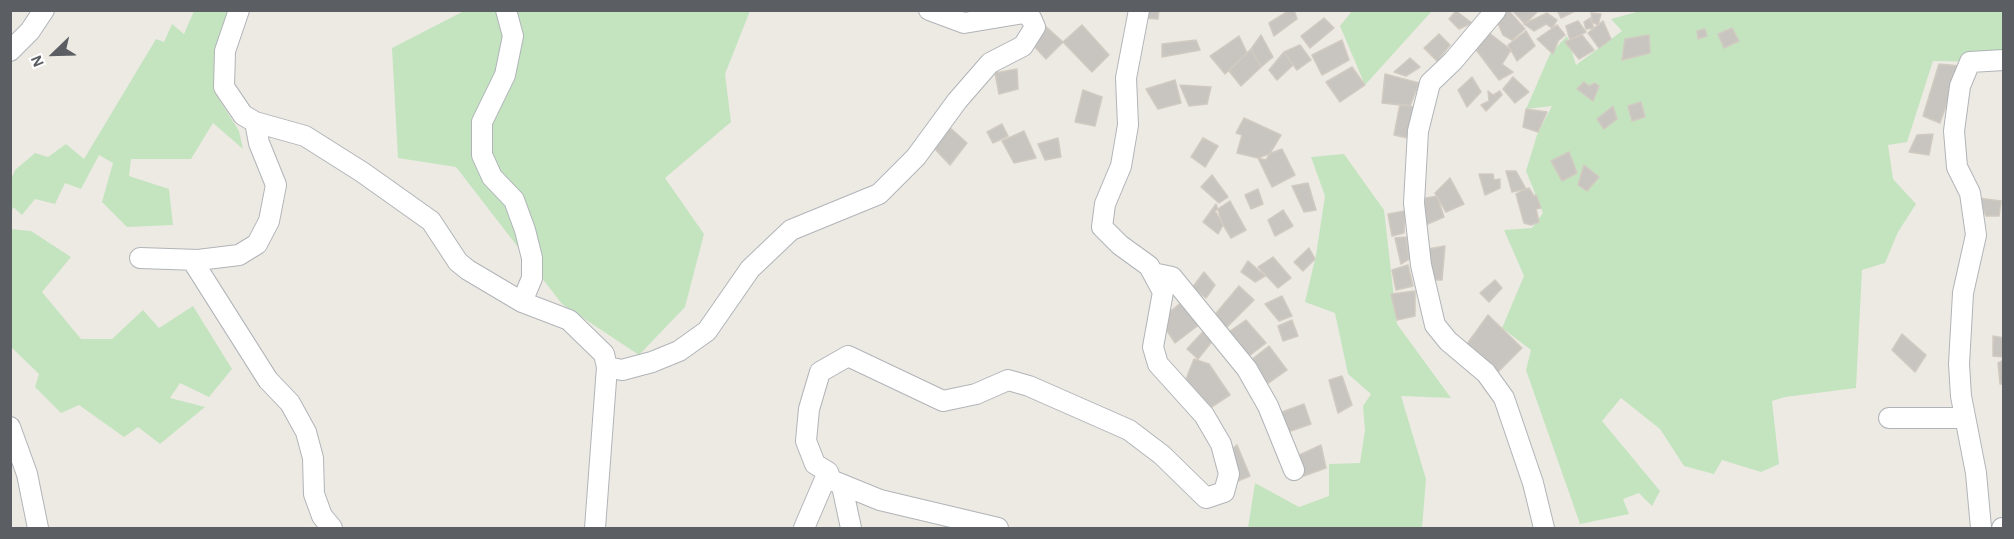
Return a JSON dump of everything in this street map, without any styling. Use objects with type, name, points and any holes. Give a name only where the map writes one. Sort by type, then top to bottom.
[{"type":"street","points":[[10,51],[30,31],[44,10]]},
{"type":"street","points":[[239,10],[225,51],[224,87],[243,115],[255,122],[305,136],[362,172],[431,220],[458,262],[522,302],[569,320],[604,354],[607,367],[595,528]]},
{"type":"street","points":[[506,10],[513,36],[505,75],[482,122],[482,155],[492,177],[514,200],[525,230],[532,258],[532,278],[522,302]]},
{"type":"street","points":[[607,367],[622,370],[652,362],[679,351],[707,331],[750,269],[791,230],[879,194],[916,157],[957,101],[990,63],[1023,46],[1035,27],[1031,18],[1024,13],[964,23],[928,10]]},
{"type":"street","points":[[998,528],[914,510],[842,486],[831,480],[828,472],[815,464],[806,441],[809,409],[820,372],[848,356],[943,401],[976,394],[1008,380],[1029,386],[1129,430],[1162,455],[1206,498],[1224,492],[1229,474],[1221,444],[1204,415],[1158,364],[1153,347],[1163,292],[1149,266],[1120,245],[1102,227],[1105,204],[1121,166],[1128,125],[1126,78],[1138,10]]},
{"type":"street","points":[[1496,10],[1453,61],[1430,83],[1418,131],[1414,203],[1421,265],[1435,325],[1448,341],[1486,373],[1504,398],[1533,483],[1544,528]]},
{"type":"street","points":[[1981,528],[1972,444],[1964,418],[1959,364],[1963,292],[1976,235],[1970,193],[1957,167],[1954,131],[1960,86],[1970,62],[2004,60]]},
{"type":"street","points":[[140,258],[192,260],[239,255],[257,244],[269,221],[276,185],[259,143],[255,122]]},
{"type":"street","points":[[192,260],[268,380],[290,404],[306,432],[313,458],[314,494],[322,516],[332,528]]},
{"type":"street","points":[[1153,273],[1172,277],[1247,369],[1268,406],[1294,470]]},
{"type":"street","points":[[1889,418],[1964,418]]},
{"type":"street","points":[[10,427],[27,474],[38,528]]},
{"type":"street","points":[[804,528],[828,472]]},
{"type":"street","points":[[842,486],[850,528]]},
{"type":"green space","points":[[194,11],[233,11],[214,52],[215,93],[239,131],[243,149],[213,123],[191,159],[131,159],[129,176],[169,189],[173,225],[127,227],[102,202],[113,163],[99,155],[81,189],[65,183],[55,204],[35,199],[22,215],[13,207],[11,216],[11,180],[15,170],[35,153],[48,157],[66,144],[84,159],[156,39],[164,42],[172,24],[184,34]]},
{"type":"green space","points":[[464,11],[750,11],[725,74],[731,122],[665,178],[704,234],[685,307],[639,355],[562,304],[456,167],[398,158],[392,48]]},
{"type":"green space","points":[[1352,11],[1432,11],[1365,85],[1340,26]]},
{"type":"green space","points":[[1640,11],[2003,11],[2003,68],[1990,62],[1933,61],[1907,142],[1888,145],[1893,179],[1916,204],[1898,232],[1885,263],[1862,270],[1856,388],[1785,397],[1772,401],[1779,464],[1761,472],[1722,460],[1714,474],[1684,466],[1660,429],[1621,398],[1602,421],[1660,491],[1652,506],[1639,493],[1623,499],[1629,514],[1580,524],[1526,370],[1531,350],[1502,328],[1524,276],[1504,230],[1532,228],[1543,213],[1526,171],[1537,135],[1552,106],[1526,109],[1550,54],[1567,36],[1576,65],[1622,31],[1611,19]]},
{"type":"green space","points":[[1344,154],[1384,210],[1397,324],[1451,398],[1401,396],[1426,479],[1422,528],[1248,528],[1255,483],[1299,507],[1329,496],[1329,464],[1360,463],[1365,430],[1363,406],[1371,394],[1348,374],[1335,313],[1305,302],[1316,255],[1325,196],[1311,157]]},
{"type":"green space","points":[[10,229],[31,231],[71,257],[42,292],[81,339],[112,339],[143,310],[159,328],[193,306],[232,369],[209,397],[180,383],[170,398],[205,407],[160,444],[138,427],[124,437],[79,405],[61,413],[35,387],[39,374],[11,347]]},
{"type":"building","points":[[1148,10],[1159,10],[1158,19],[1145,18]]},
{"type":"building","points":[[1290,10],[1294,10],[1297,19],[1274,36],[1269,23]]},
{"type":"building","points":[[1512,10],[1539,10],[1525,24]]},
{"type":"building","points":[[1557,10],[1577,10],[1561,18]]},
{"type":"building","points":[[1456,11],[1472,23],[1459,29],[1449,19]]},
{"type":"building","points":[[1509,11],[1525,29],[1512,40],[1503,35],[1497,21]]},
{"type":"building","points":[[1547,13],[1557,20],[1552,28],[1546,24],[1534,31],[1524,24]]},
{"type":"building","points":[[1591,13],[1601,14],[1598,25],[1592,22]]},
{"type":"building","points":[[1324,18],[1334,28],[1310,48],[1301,36]]},
{"type":"building","points":[[1590,18],[1594,28],[1586,29],[1584,22]]},
{"type":"building","points":[[1578,21],[1586,32],[1570,40],[1566,26]]},
{"type":"building","points":[[1603,21],[1611,39],[1599,48],[1588,33]]},
{"type":"building","points":[[1043,24],[1063,42],[1046,59],[1032,44]]},
{"type":"building","points":[[1082,25],[1109,55],[1092,72],[1063,42]]},
{"type":"building","points":[[1557,25],[1565,35],[1558,41],[1553,54],[1537,39]]},
{"type":"building","points":[[1732,28],[1739,41],[1724,48],[1718,34]]},
{"type":"building","points":[[1705,29],[1707,36],[1698,39],[1697,31]]},
{"type":"building","points":[[1526,31],[1535,46],[1517,61],[1508,45]]},
{"type":"building","points":[[1488,32],[1511,50],[1502,64],[1513,72],[1499,80],[1474,47]]},
{"type":"building","points":[[1439,34],[1450,45],[1437,61],[1424,48]]},
{"type":"building","points":[[1261,35],[1273,57],[1261,67],[1251,49]]},
{"type":"building","points":[[1582,35],[1594,50],[1579,59],[1565,42]]},
{"type":"building","points":[[1649,35],[1650,53],[1622,60],[1625,39]]},
{"type":"building","points":[[1239,36],[1247,53],[1225,74],[1210,56]]},
{"type":"building","points":[[1196,40],[1200,50],[1162,57],[1162,44]]},
{"type":"building","points":[[1342,40],[1349,60],[1322,75],[1312,55]]},
{"type":"building","points":[[1300,45],[1311,60],[1297,70],[1284,52]]},
{"type":"building","points":[[1251,49],[1261,67],[1241,86],[1229,71]]},
{"type":"building","points":[[1284,52],[1293,65],[1277,80],[1269,70]]},
{"type":"building","points":[[1410,58],[1420,67],[1406,76],[1394,72]]},
{"type":"building","points":[[1939,64],[1960,66],[1940,123],[1923,116]]},
{"type":"building","points":[[1352,67],[1365,85],[1340,102],[1326,82]]},
{"type":"building","points":[[1017,69],[1018,89],[999,94],[995,73]]},
{"type":"building","points":[[1385,74],[1419,83],[1410,106],[1382,103]]},
{"type":"building","points":[[1472,77],[1481,92],[1467,107],[1458,90]]},
{"type":"building","points":[[1513,77],[1529,92],[1515,103],[1503,89]]},
{"type":"building","points":[[1175,80],[1181,103],[1158,109],[1146,89]]},
{"type":"building","points":[[1584,82],[1589,86],[1595,83],[1599,86],[1593,101],[1577,89]]},
{"type":"building","points":[[1180,85],[1211,87],[1207,104],[1189,106]]},
{"type":"building","points":[[1083,90],[1102,97],[1095,126],[1075,122]]},
{"type":"building","points":[[1488,91],[1493,95],[1500,91],[1502,95],[1486,111],[1481,105],[1489,101]]},
{"type":"building","points":[[1641,102],[1645,117],[1632,121],[1628,106]]},
{"type":"building","points":[[1400,104],[1414,107],[1408,138],[1394,135]]},
{"type":"building","points":[[1613,106],[1617,119],[1604,129],[1597,119]]},
{"type":"building","points":[[1526,109],[1547,112],[1538,132],[1523,127]]},
{"type":"building","points":[[1244,118],[1281,135],[1266,160],[1237,153],[1242,135],[1236,133]]},
{"type":"building","points":[[1002,124],[1008,136],[993,143],[987,132]]},
{"type":"building","points":[[947,125],[967,143],[950,165],[933,147]]},
{"type":"building","points":[[1024,131],[1036,158],[1014,163],[1002,141]]},
{"type":"building","points":[[1933,134],[1929,155],[1909,152],[1917,135]]},
{"type":"building","points":[[1058,138],[1061,157],[1045,160],[1038,144]]},
{"type":"building","points":[[1203,138],[1218,146],[1205,167],[1191,157]]},
{"type":"building","points":[[1282,149],[1295,175],[1272,187],[1258,158]]},
{"type":"building","points":[[1569,152],[1577,173],[1562,181],[1551,161]]},
{"type":"building","points":[[1584,165],[1599,177],[1587,191],[1578,185]]},
{"type":"building","points":[[1506,171],[1516,171],[1526,189],[1512,192]]},
{"type":"building","points":[[1479,174],[1493,174],[1494,180],[1500,179],[1500,188],[1485,195]]},
{"type":"building","points":[[1212,175],[1228,197],[1219,203],[1201,187]]},
{"type":"building","points":[[1450,178],[1464,204],[1446,212],[1435,193]]},
{"type":"building","points":[[1308,183],[1316,210],[1304,212],[1292,186]]},
{"type":"building","points":[[1529,188],[1534,196],[1536,195],[1541,208],[1536,209],[1539,222],[1531,225],[1524,223],[1516,194]]},
{"type":"building","points":[[1258,189],[1263,204],[1251,209],[1245,195]]},
{"type":"building","points":[[1437,196],[1444,217],[1423,226],[1421,199]]},
{"type":"building","points":[[1978,198],[2001,201],[1999,216],[1986,216]]},
{"type":"building","points":[[1230,201],[1246,230],[1231,238],[1215,211]]},
{"type":"building","points":[[1216,204],[1223,225],[1218,234],[1203,222]]},
{"type":"building","points":[[1283,210],[1293,226],[1275,236],[1268,220]]},
{"type":"building","points":[[1405,211],[1404,233],[1392,236],[1388,214]]},
{"type":"building","points":[[1406,237],[1409,259],[1401,264],[1395,238]]},
{"type":"building","points":[[1445,246],[1442,280],[1431,280],[1428,249]]},
{"type":"building","points":[[1309,248],[1315,259],[1303,271],[1294,262]]},
{"type":"building","points":[[1273,257],[1291,278],[1278,288],[1258,267]]},
{"type":"building","points":[[1248,261],[1265,276],[1255,282],[1241,272]]},
{"type":"building","points":[[1408,265],[1413,286],[1396,290],[1392,270]]},
{"type":"building","points":[[1204,272],[1215,285],[1206,298],[1192,288]]},
{"type":"building","points":[[1495,280],[1502,288],[1489,302],[1480,293]]},
{"type":"building","points":[[1239,286],[1254,300],[1224,330],[1212,318]]},
{"type":"building","points":[[1415,291],[1415,316],[1397,320],[1391,294]]},
{"type":"building","points":[[1282,296],[1292,316],[1279,321],[1265,304]]},
{"type":"building","points":[[1183,301],[1200,324],[1175,343],[1160,320]]},
{"type":"building","points":[[1488,315],[1522,348],[1497,373],[1467,344]]},
{"type":"building","points":[[1246,320],[1266,343],[1249,356],[1226,334]]},
{"type":"building","points":[[1292,320],[1298,336],[1283,341],[1278,326]]},
{"type":"building","points":[[1209,325],[1214,339],[1198,359],[1187,349]]},
{"type":"building","points":[[1902,334],[1926,355],[1915,372],[1892,350]]},
{"type":"building","points":[[1993,336],[2004,338],[2004,357],[1993,356]]},
{"type":"building","points":[[1269,346],[1287,370],[1263,387],[1246,364]]},
{"type":"building","points":[[1194,359],[1209,364],[1230,395],[1210,408],[1184,384]]},
{"type":"building","points":[[2004,360],[2004,384],[2000,384],[1998,363]]},
{"type":"building","points":[[1342,376],[1352,405],[1338,413],[1329,380]]},
{"type":"building","points":[[1304,404],[1311,424],[1282,434],[1274,415]]},
{"type":"building","points":[[1237,445],[1250,476],[1233,483],[1224,455]]},
{"type":"building","points":[[1321,445],[1326,468],[1301,477],[1293,458]]}]
